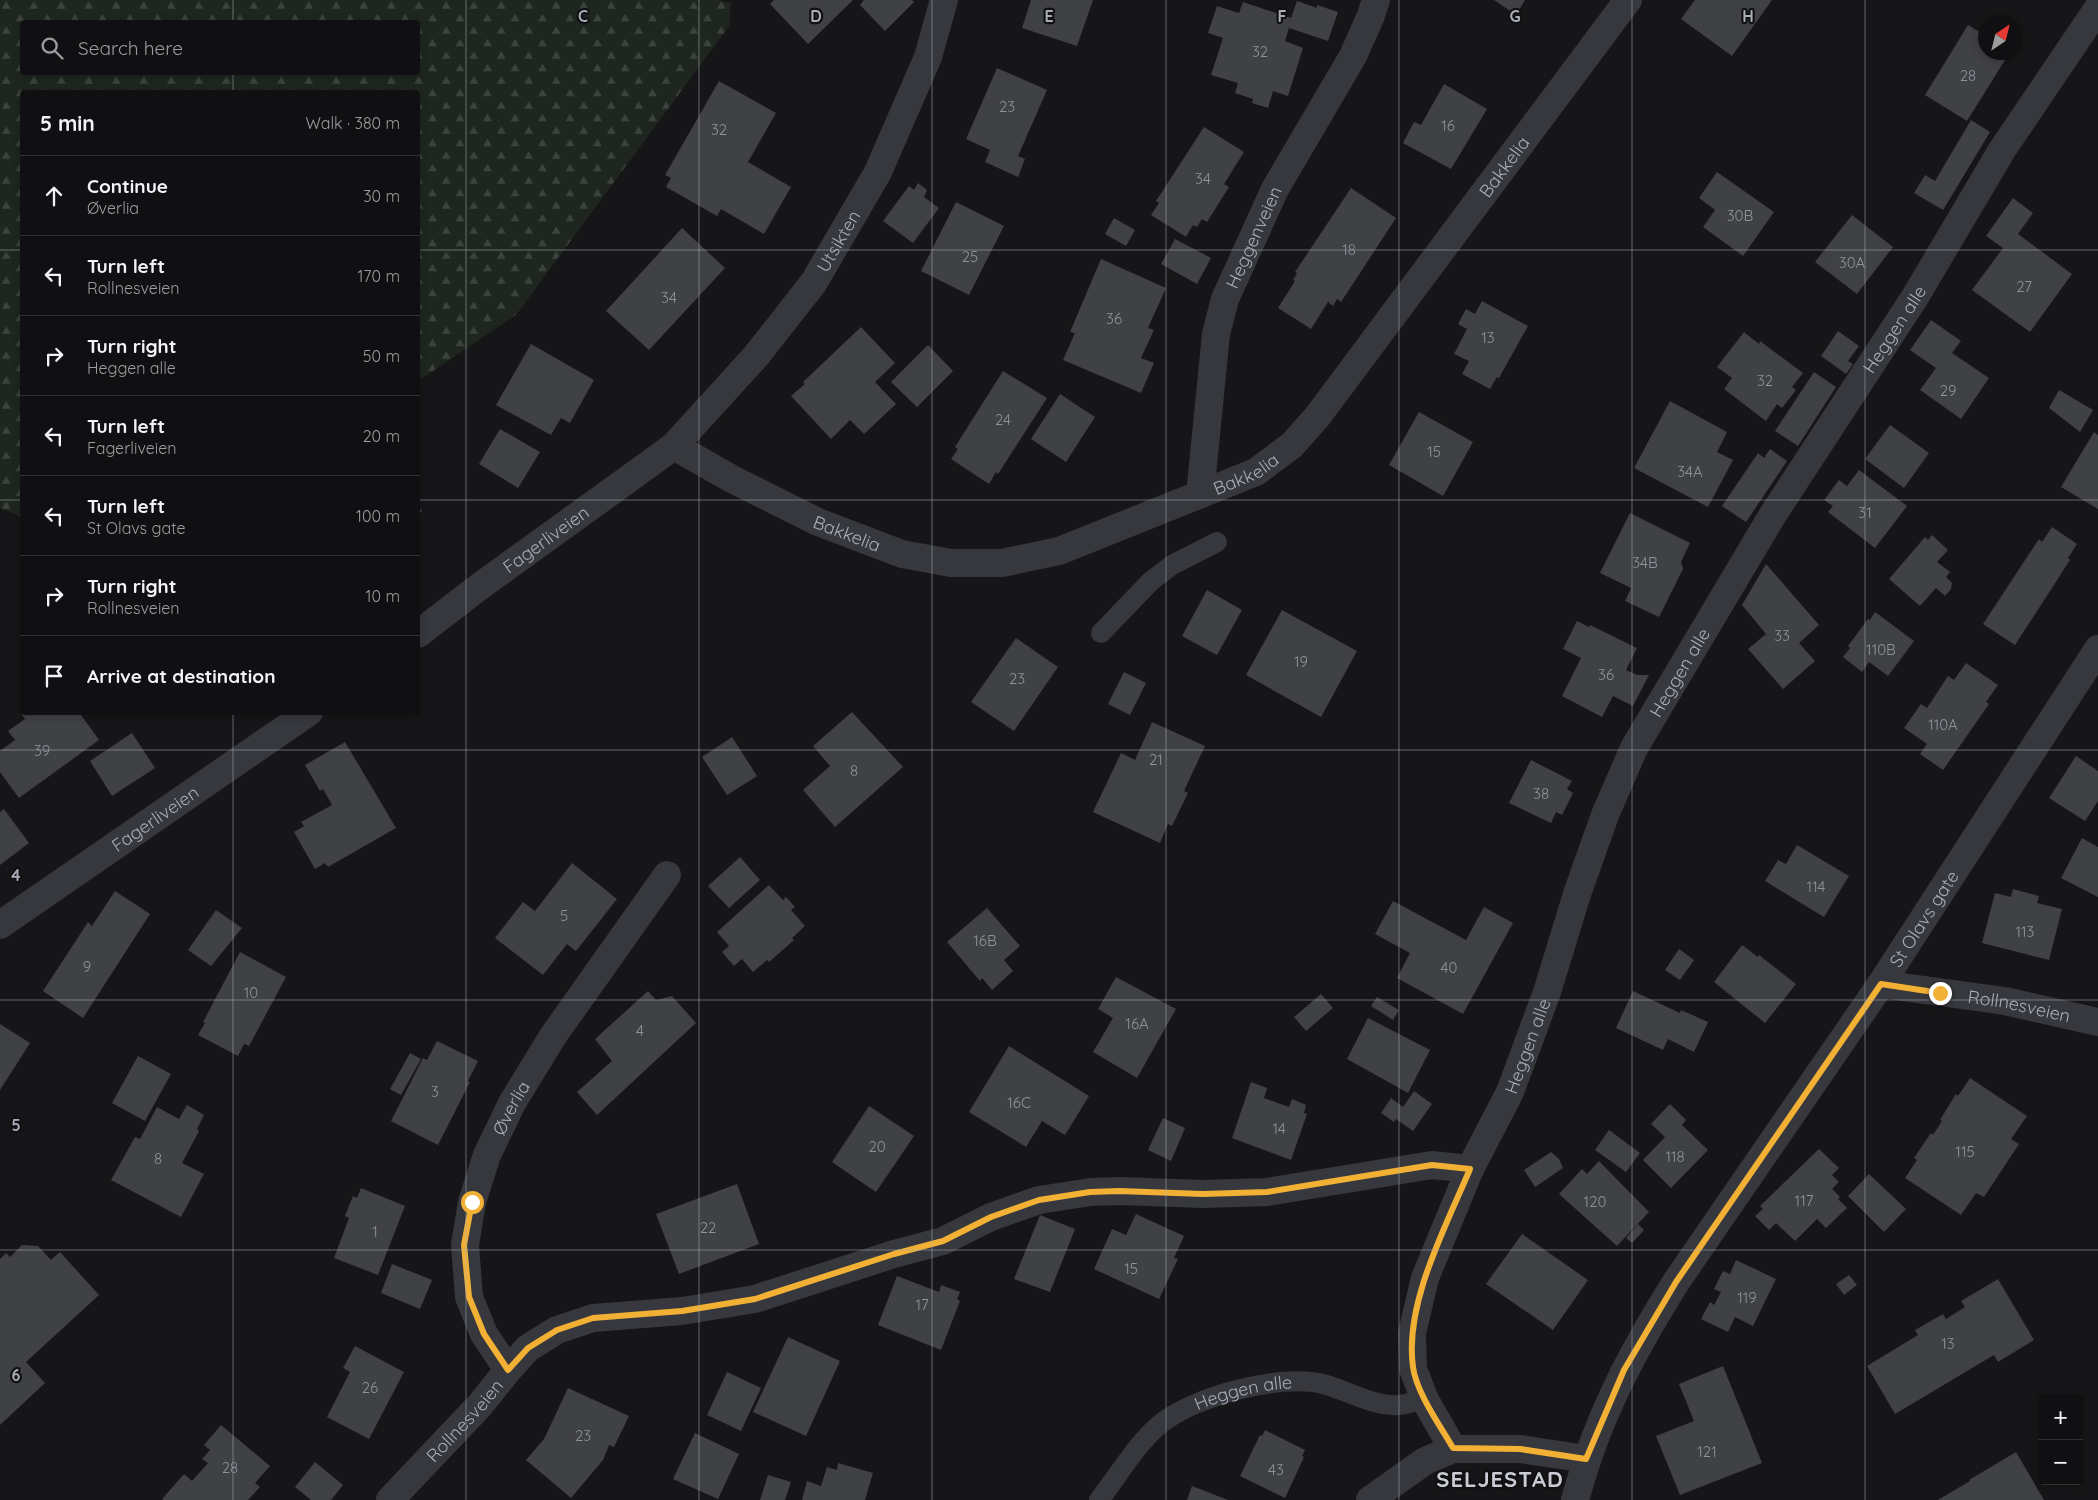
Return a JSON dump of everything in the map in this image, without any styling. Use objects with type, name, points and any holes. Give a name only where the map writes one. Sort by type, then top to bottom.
[{"type":"street","name":"Utsikten","points":[[674,446],[756,356],[814,282],[878,172],[928,57],[944,0]]},
{"type":"street","name":"Heggenveien","points":[[1200,495],[1216,334],[1225,299],[1276,189],[1353,56],[1376,0]]},
{"type":"street","name":"Bakkelia","points":[[674,446],[732,479],[818,522],[902,554],[951,562],[1002,563],[1059,550],[1256,472],[1292,446],[1317,417],[1628,0]]},
{"type":"street","name":"Heggen alle","points":[[1453,1448],[1425,1400],[1413,1369],[1412,1333],[1425,1278],[1470,1169],[1510,1092],[1547,992],[1577,894],[1602,824],[1634,748],[1772,516],[1915,297],[2002,150],[2098,8]]},
{"type":"street","name":"Fagerliveien","points":[[420,632],[479,587],[674,446]]},
{"type":"street","name":"St Olavs gate","points":[[1575,1500],[1586,1459],[1624,1370],[1671,1290],[1881,984],[2098,649]]},
{"type":"street","name":"Fagerliveien","points":[[0,925],[305,715]]},
{"type":"street","name":"Øverlia","points":[[508,1370],[484,1334],[469,1297],[464,1245],[472,1202],[487,1155],[512,1103],[553,1036],[667,875]]},
{"type":"street","name":"Rollnesveien","points":[[1881,984],[2005,1001],[2098,1022]]},
{"type":"street","name":"Rollnesveien","points":[[390,1500],[480,1405],[528,1348],[557,1330],[593,1318],[682,1311],[755,1299],[894,1254],[943,1241],[991,1217],[1039,1200],[1090,1192],[1119,1191],[1203,1194],[1267,1192],[1432,1165],[1470,1169]]},
{"type":"street","points":[[1370,1500],[1425,1461],[1453,1448],[1520,1449],[1586,1459]]},
{"type":"lane","points":[[1100,633],[1151,581],[1172,564],[1217,542]]},
{"type":"lane","name":"Heggen alle","points":[[1099,1500],[1157,1426],[1172,1415],[1191,1406],[1244,1388],[1304,1380],[1323,1384],[1382,1404],[1398,1405],[1425,1400]]},
{"type":"green space","points":[[0,0],[718,0],[731,3],[729,26],[516,315],[420,380],[420,90],[20,90],[20,516],[0,508]]},
{"type":"building","points":[[774,0],[853,0],[808,44],[770,4]]},
{"type":"building","points":[[864,0],[912,0],[914,2],[885,31],[860,5]]},
{"type":"building","points":[[1031,0],[1093,0],[1077,46],[1022,28]]},
{"type":"building","points":[[1494,0],[1525,0],[1516,15]]},
{"type":"building","points":[[1695,0],[1772,0],[1732,56],[1681,19]]},
{"type":"building","points":[[1297,1],[1317,8],[1317,5],[1338,12],[1328,41],[1289,28],[1285,41],[1303,48],[1288,96],[1273,91],[1268,108],[1252,103],[1253,99],[1235,93],[1238,83],[1211,75],[1223,38],[1208,33],[1217,6],[1239,13],[1243,2],[1291,18]]},
{"type":"building","points":[[1968,25],[1978,31],[1978,60],[2005,60],[1967,121],[1925,95]]},
{"type":"building","points":[[997,68],[1047,90],[1018,156],[1025,159],[1018,177],[985,162],[990,150],[966,139]]},
{"type":"building","points":[[719,81],[776,113],[748,162],[791,187],[764,234],[721,209],[717,216],[666,187],[671,178],[665,175]]},
{"type":"building","points":[[1444,84],[1487,109],[1451,169],[1403,143],[1414,122],[1421,125]]},
{"type":"building","points":[[1971,120],[1990,132],[1943,210],[1914,193],[1925,175],[1935,181]]},
{"type":"building","points":[[1204,127],[1244,152],[1224,184],[1229,187],[1207,222],[1202,219],[1197,227],[1193,225],[1186,237],[1151,215],[1159,203],[1156,201]]},
{"type":"building","points":[[1717,172],[1774,212],[1743,256],[1703,227],[1715,210],[1699,198]]},
{"type":"building","points":[[918,183],[927,190],[924,197],[939,208],[913,243],[883,221],[909,186],[914,190]]},
{"type":"building","points":[[1351,188],[1396,218],[1341,302],[1337,299],[1333,306],[1328,302],[1311,329],[1278,308],[1295,281],[1293,280],[1297,273],[1295,272]]},
{"type":"building","points":[[2013,198],[2033,213],[2018,234],[2072,274],[2030,332],[1972,290],[2003,248],[1986,236]]},
{"type":"building","points":[[956,202],[1004,226],[969,295],[921,271]]},
{"type":"building","points":[[1852,215],[1893,247],[1857,294],[1815,262]]},
{"type":"building","points":[[1114,218],[1135,230],[1126,246],[1105,234]]},
{"type":"building","points":[[682,228],[725,268],[649,350],[606,311]]},
{"type":"building","points":[[1175,239],[1211,258],[1197,284],[1161,264]]},
{"type":"building","points":[[1101,259],[1166,288],[1148,328],[1154,330],[1141,358],[1154,363],[1141,393],[1063,360],[1075,333],[1070,332]]},
{"type":"building","points":[[1482,301],[1528,326],[1499,378],[1497,377],[1490,389],[1462,374],[1469,361],[1454,354],[1467,329],[1458,324],[1466,309],[1475,314]]},
{"type":"building","points":[[1931,320],[1961,341],[1952,353],[1989,378],[1961,419],[1920,390],[1936,368],[1910,350]]},
{"type":"building","points":[[861,327],[895,363],[875,382],[896,404],[864,434],[850,420],[831,439],[791,396],[805,384],[803,382]]},
{"type":"building","points":[[1838,331],[1859,346],[1848,361],[1853,364],[1846,374],[1821,356]]},
{"type":"building","points":[[1744,332],[1759,344],[1760,341],[1803,373],[1792,387],[1796,390],[1782,408],[1777,404],[1766,421],[1724,389],[1732,378],[1717,367]]},
{"type":"building","points":[[531,344],[594,380],[570,423],[561,418],[551,435],[496,405]]},
{"type":"building","points":[[928,345],[953,371],[917,407],[891,382]]},
{"type":"building","points":[[1003,371],[1047,398],[998,474],[996,472],[989,484],[951,459],[958,449],[955,447]]},
{"type":"building","points":[[1814,372],[1836,387],[1798,446],[1775,431]]},
{"type":"building","points":[[2059,390],[2093,410],[2080,432],[2049,408]]},
{"type":"building","points":[[1060,394],[1095,417],[1066,462],[1031,439]]},
{"type":"building","points":[[1670,401],[1727,432],[1717,452],[1733,460],[1708,507],[1634,468]]},
{"type":"building","points":[[1419,412],[1473,442],[1443,496],[1389,465]]},
{"type":"building","points":[[1890,425],[1929,453],[1904,488],[1865,459]]},
{"type":"building","points":[[500,429],[540,452],[518,488],[479,464]]},
{"type":"building","points":[[2094,432],[2098,435],[2098,509],[2061,487]]},
{"type":"building","points":[[1770,449],[1787,461],[1746,522],[1722,506],[1758,453],[1764,458]]},
{"type":"building","points":[[1859,470],[1907,506],[1875,548],[1828,512],[1833,506],[1824,500],[1839,480],[1847,486]]},
{"type":"building","points":[[1630,513],[1690,543],[1681,562],[1683,569],[1659,617],[1625,601],[1631,588],[1600,573]]},
{"type":"building","points":[[2052,527],[2077,544],[2068,558],[2070,560],[2015,645],[1983,624],[2039,539],[2042,542]]},
{"type":"building","points":[[1932,535],[1948,550],[1937,562],[1950,572],[1946,577],[1952,583],[1951,589],[1945,596],[1936,588],[1920,606],[1889,579],[1925,537],[1928,540]]},
{"type":"building","points":[[1766,564],[1819,625],[1799,643],[1815,661],[1783,689],[1748,649],[1766,634],[1742,605]]},
{"type":"building","points":[[1207,590],[1242,610],[1217,655],[1182,636]]},
{"type":"building","points":[[1282,610],[1357,651],[1321,717],[1246,675]]},
{"type":"building","points":[[1875,612],[1914,641],[1888,676],[1869,662],[1862,672],[1843,657],[1850,648],[1848,646]]},
{"type":"building","points":[[1577,621],[1589,627],[1590,625],[1637,648],[1626,670],[1637,675],[1649,675],[1633,706],[1613,696],[1602,717],[1562,696],[1581,658],[1563,649]]},
{"type":"building","points":[[1016,638],[1058,667],[1014,731],[971,702]]},
{"type":"building","points":[[1966,663],[1998,685],[1986,702],[1989,704],[1943,770],[1920,754],[1927,744],[1904,728],[1921,704],[1927,708],[1948,676],[1954,680]]},
{"type":"building","points":[[1124,672],[1146,683],[1130,715],[1108,704]]},
{"type":"building","points":[[852,712],[903,767],[835,827],[803,790],[830,766],[813,746]]},
{"type":"building","points":[[22,715],[81,715],[99,740],[19,798],[0,772],[0,751],[15,740],[8,731],[25,719]]},
{"type":"building","points":[[1152,722],[1205,746],[1184,791],[1188,793],[1172,826],[1168,824],[1160,843],[1093,812],[1121,753],[1135,760]]},
{"type":"building","points":[[132,733],[155,768],[112,796],[90,761]]},
{"type":"building","points":[[732,737],[757,776],[727,795],[702,757]]},
{"type":"building","points":[[345,742],[396,828],[328,867],[325,863],[315,869],[294,832],[304,826],[301,822],[332,805],[323,789],[320,791],[305,765]]},
{"type":"building","points":[[2076,756],[2098,771],[2098,801],[2085,821],[2049,798]]},
{"type":"building","points":[[1531,760],[1572,781],[1567,789],[1573,793],[1562,815],[1556,812],[1551,823],[1509,803]]},
{"type":"building","points":[[4,809],[29,843],[0,865],[0,812]]},
{"type":"building","points":[[2082,838],[2098,847],[2098,897],[2061,878]]},
{"type":"building","points":[[1797,845],[1849,876],[1824,917],[1765,881],[1778,860],[1786,864]]},
{"type":"building","points":[[740,857],[760,880],[729,908],[708,886]]},
{"type":"building","points":[[572,863],[617,899],[576,951],[567,944],[543,975],[495,938],[523,902],[535,911]]},
{"type":"building","points":[[769,885],[783,900],[786,897],[795,907],[791,910],[805,926],[792,938],[794,940],[769,962],[767,960],[753,972],[742,959],[734,966],[722,952],[729,946],[717,932]]},
{"type":"building","points":[[2013,889],[2039,896],[2037,903],[2062,909],[2049,960],[1982,943],[1995,893],[2011,897]]},
{"type":"building","points":[[115,891],[150,914],[83,1018],[43,991],[88,922],[92,926]]},
{"type":"building","points":[[1393,901],[1466,940],[1484,907],[1513,923],[1463,1014],[1397,978],[1410,953],[1375,934]]},
{"type":"building","points":[[987,908],[1020,946],[1004,960],[1013,971],[992,990],[982,978],[980,981],[947,942]]},
{"type":"building","points":[[216,910],[242,928],[211,966],[188,950]]},
{"type":"building","points":[[1742,945],[1758,957],[1759,955],[1796,984],[1765,1023],[1714,982]]},
{"type":"building","points":[[1679,949],[1694,960],[1680,980],[1665,970]]},
{"type":"building","points":[[240,952],[286,977],[249,1046],[244,1044],[238,1056],[198,1035]]},
{"type":"building","points":[[1116,977],[1176,1009],[1137,1078],[1093,1052],[1113,1018],[1098,1009]]},
{"type":"building","points":[[648,991],[656,1000],[672,996],[696,1023],[597,1115],[577,1092],[612,1061],[595,1039]]},
{"type":"building","points":[[1633,991],[1680,1013],[1681,1010],[1708,1022],[1694,1052],[1668,1039],[1663,1050],[1616,1028]]},
{"type":"building","points":[[1321,994],[1333,1008],[1306,1031],[1294,1017]]},
{"type":"building","points":[[1377,997],[1399,1010],[1393,1020],[1371,1006]]},
{"type":"building","points":[[1368,1018],[1430,1050],[1408,1093],[1347,1059]]},
{"type":"building","points":[[0,1024],[30,1043],[0,1090]]},
{"type":"building","points":[[437,1041],[478,1061],[468,1081],[470,1082],[438,1145],[391,1121],[423,1058],[427,1060]]},
{"type":"building","points":[[1009,1046],[1089,1096],[1065,1135],[1042,1121],[1026,1147],[969,1112]]},
{"type":"building","points":[[410,1053],[421,1059],[401,1095],[390,1089]]},
{"type":"building","points":[[138,1056],[171,1074],[145,1121],[112,1103]]},
{"type":"building","points":[[1970,1078],[2027,1116],[2011,1139],[2019,1144],[1984,1197],[1976,1193],[1961,1215],[1905,1178],[1917,1160],[1914,1158],[1931,1133],[1933,1135],[1956,1094],[1958,1096]]},
{"type":"building","points":[[1251,1082],[1267,1088],[1264,1098],[1289,1107],[1292,1099],[1306,1105],[1304,1113],[1307,1114],[1291,1160],[1232,1138]]},
{"type":"building","points":[[1414,1091],[1432,1104],[1413,1131],[1396,1119],[1394,1122],[1381,1113],[1391,1098],[1403,1107]]},
{"type":"building","points":[[1670,1104],[1686,1120],[1682,1125],[1708,1150],[1671,1188],[1643,1160],[1665,1137],[1651,1124]]},
{"type":"building","points":[[187,1105],[204,1115],[197,1129],[199,1131],[182,1163],[204,1174],[181,1217],[111,1180],[135,1137],[140,1139],[157,1107],[179,1119]]},
{"type":"building","points":[[869,1106],[914,1136],[876,1192],[832,1162]]},
{"type":"building","points":[[1163,1118],[1185,1128],[1171,1161],[1148,1150]]},
{"type":"building","points":[[1609,1130],[1640,1153],[1626,1172],[1595,1150]]},
{"type":"building","points":[[1819,1149],[1839,1168],[1832,1175],[1839,1182],[1832,1189],[1847,1208],[1826,1228],[1817,1219],[1795,1241],[1776,1223],[1769,1230],[1755,1216],[1763,1209],[1760,1206]]},
{"type":"building","points":[[1551,1152],[1559,1159],[1563,1168],[1535,1187],[1524,1170]]},
{"type":"building","points":[[1599,1161],[1649,1212],[1617,1246],[1559,1194],[1582,1169],[1587,1174]]},
{"type":"building","points":[[1869,1174],[1906,1209],[1884,1232],[1848,1196]]},
{"type":"building","points":[[737,1184],[759,1244],[679,1274],[656,1214]]},
{"type":"building","points":[[361,1188],[405,1206],[378,1275],[334,1258],[349,1218],[345,1216],[353,1196],[357,1198]]},
{"type":"building","points":[[1136,1214],[1184,1236],[1174,1258],[1178,1259],[1159,1299],[1094,1269],[1112,1229],[1126,1235]]},
{"type":"building","points":[[1040,1215],[1075,1229],[1050,1292],[1014,1279]]},
{"type":"building","points":[[1638,1224],[1644,1230],[1632,1243],[1626,1238]]},
{"type":"building","points":[[1522,1234],[1588,1280],[1553,1330],[1486,1284]]},
{"type":"building","points":[[22,1245],[38,1246],[51,1260],[60,1252],[99,1295],[26,1362],[45,1383],[0,1425],[0,1259],[6,1253],[10,1257]]},
{"type":"building","points":[[1736,1260],[1776,1279],[1753,1326],[1735,1317],[1728,1332],[1701,1319],[1710,1302],[1714,1305],[1721,1292],[1714,1289],[1723,1271],[1730,1274]]},
{"type":"building","points":[[392,1264],[432,1280],[420,1309],[381,1293]]},
{"type":"building","points":[[1849,1275],[1857,1285],[1844,1295],[1836,1284]]},
{"type":"building","points":[[897,1276],[939,1292],[941,1285],[960,1292],[957,1299],[960,1301],[941,1350],[878,1325]]},
{"type":"building","points":[[1998,1279],[2034,1340],[1998,1362],[1994,1355],[1895,1414],[1867,1366],[1918,1335],[1915,1330],[1943,1314],[1946,1319],[1965,1307],[1961,1301]]},
{"type":"building","points":[[788,1337],[840,1361],[806,1436],[753,1412]]},
{"type":"building","points":[[355,1346],[404,1372],[369,1439],[327,1417],[350,1372],[343,1368]]},
{"type":"building","points":[[1723,1366],[1762,1463],[1680,1495],[1656,1436],[1694,1421],[1679,1384]]},
{"type":"building","points":[[727,1372],[761,1388],[741,1431],[707,1415]]},
{"type":"building","points":[[568,1388],[629,1416],[614,1447],[609,1445],[603,1460],[571,1498],[526,1460],[544,1439]]},
{"type":"building","points":[[221,1425],[270,1466],[255,1483],[260,1487],[248,1500],[162,1499],[184,1474],[192,1481],[208,1463],[202,1459],[210,1450],[204,1445]]},
{"type":"building","points":[[1265,1430],[1305,1450],[1302,1456],[1304,1457],[1285,1498],[1240,1476],[1260,1435],[1262,1436]]},
{"type":"building","points":[[695,1433],[739,1454],[718,1499],[673,1479]]},
{"type":"building","points":[[2016,1452],[2044,1500],[1938,1500],[1969,1480]]},
{"type":"building","points":[[315,1462],[343,1485],[331,1500],[311,1500],[295,1487]]},
{"type":"building","points":[[838,1463],[873,1473],[865,1500],[802,1500],[807,1481],[821,1486],[827,1467],[837,1470]]},
{"type":"building","points":[[768,1475],[791,1482],[785,1500],[760,1500]]},
{"type":"building","points":[[1192,1486],[1228,1500],[1187,1500]]},
{"type":"district","name":"SELJESTAD","points":[[1500,1479]]},
{"type":"route","points":[[472,1202],[464,1245],[469,1297],[484,1334],[508,1370],[528,1348],[557,1330],[593,1318],[682,1311],[755,1299],[894,1254],[943,1241],[991,1217],[1039,1200],[1090,1192],[1131,1191],[1203,1194],[1267,1192],[1432,1165],[1470,1169],[1425,1278],[1412,1333],[1413,1369],[1425,1400],[1453,1448],[1520,1449],[1586,1459],[1602,1416],[1646,1330],[1676,1282],[1881,984],[1940,993]]}]
